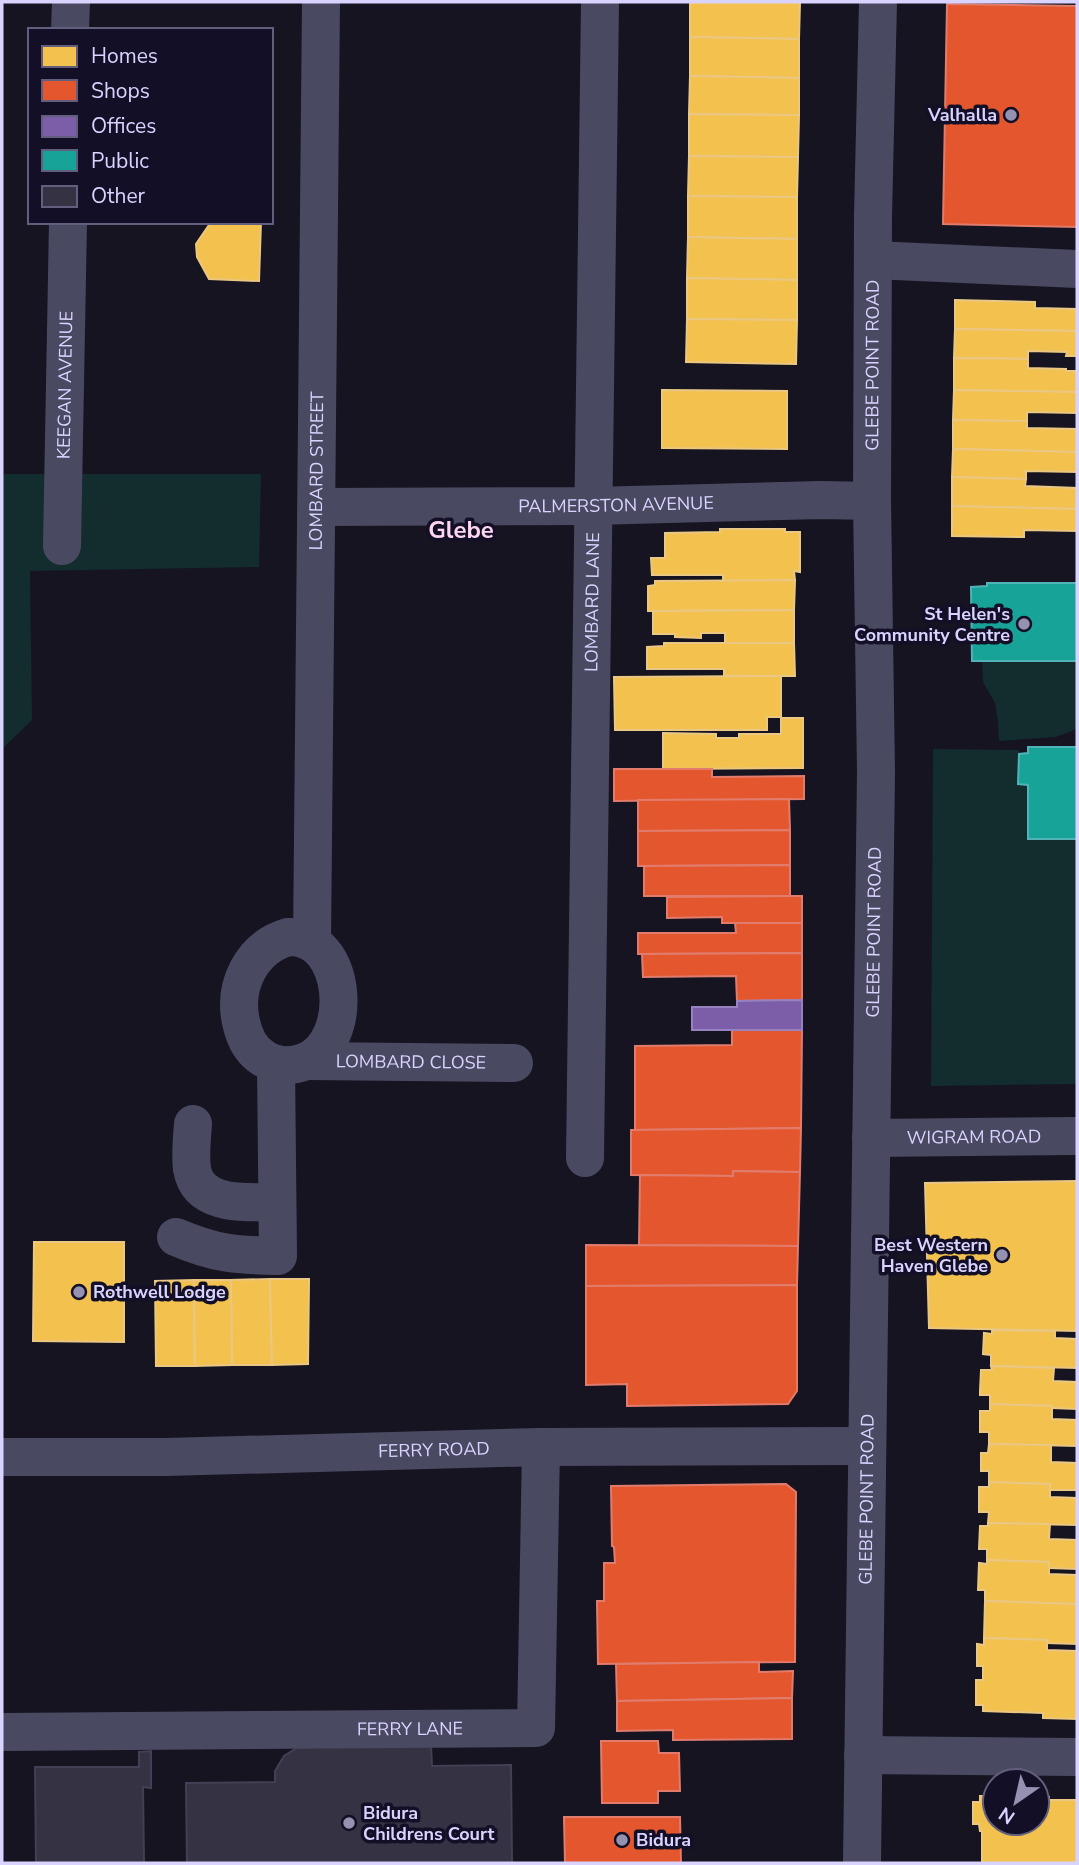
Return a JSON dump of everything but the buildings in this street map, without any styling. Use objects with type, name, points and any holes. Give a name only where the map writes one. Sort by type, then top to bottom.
[{"type":"street","points":[[70,28],[71,2]]},
{"type":"street","name":"LOMBARD STREET","points":[[312,943],[321,2]]},
{"type":"street","name":"LOMBARD LANE","points":[[586,1158],[600,2]]},
{"type":"street","name":"GLEBE POINT ROAD","points":[[862,1863],[876,772],[872,501],[878,2]]},
{"type":"street","name":"KEEGAN AVENUE","points":[[62,546],[68,224]]},
{"type":"street","points":[[873,260],[1077,269]]},
{"type":"street","name":"PALMERSTON AVENUE","points":[[317,507],[872,501]]},
{"type":"street","points":[[176,1237],[219,1252],[278,1255],[277,1202],[292,1063],[256,1054],[246,1038],[239,1005],[242,983],[257,954],[282,939],[294,937],[312,943]]},
{"type":"street","name":"LOMBARD CLOSE","points":[[292,1063],[317,1055],[325,1046],[336,1024],[338,1012],[331,966],[322,951],[312,943]]},
{"type":"street","name":"LOMBARD CLOSE","points":[[292,1063],[514,1063]]},
{"type":"street","points":[[193,1124],[192,1170],[202,1188],[226,1201],[277,1202]]},
{"type":"street","name":"WIGRAM ROAD","points":[[871,1138],[1077,1136]]},
{"type":"street","name":"FERRY ROAD","points":[[2,1457],[166,1457],[541,1447],[867,1446]]},
{"type":"street","name":"FERRY LANE","points":[[2,1732],[536,1728],[541,1447]]},
{"type":"street","points":[[863,1755],[1077,1757]]},
{"type":"green space","points":[[2,474],[261,474],[259,567],[30,571],[32,720],[2,749]]},
{"type":"green space","points":[[982,661],[1077,661],[1077,729],[1056,737],[999,741],[995,703],[983,682]]},
{"type":"green space","points":[[933,749],[1019,750],[1019,784],[1028,785],[1028,839],[1077,839],[1077,1084],[931,1086]]},
{"type":"place","name":"Valhalla","points":[[1011,115]]},
{"type":"place","name":"St Helen's Community Centre","points":[[1024,624]]},
{"type":"place","name":"Best Western Haven Glebe","points":[[1002,1255]]},
{"type":"place","name":"Rothwell Lodge","points":[[79,1292]]},
{"type":"place","name":"Bidura Childrens Court","points":[[349,1823]]},
{"type":"place","name":"Bidura","points":[[622,1840]]},
{"type":"district","name":"Glebe","points":[[461,530]]}]
